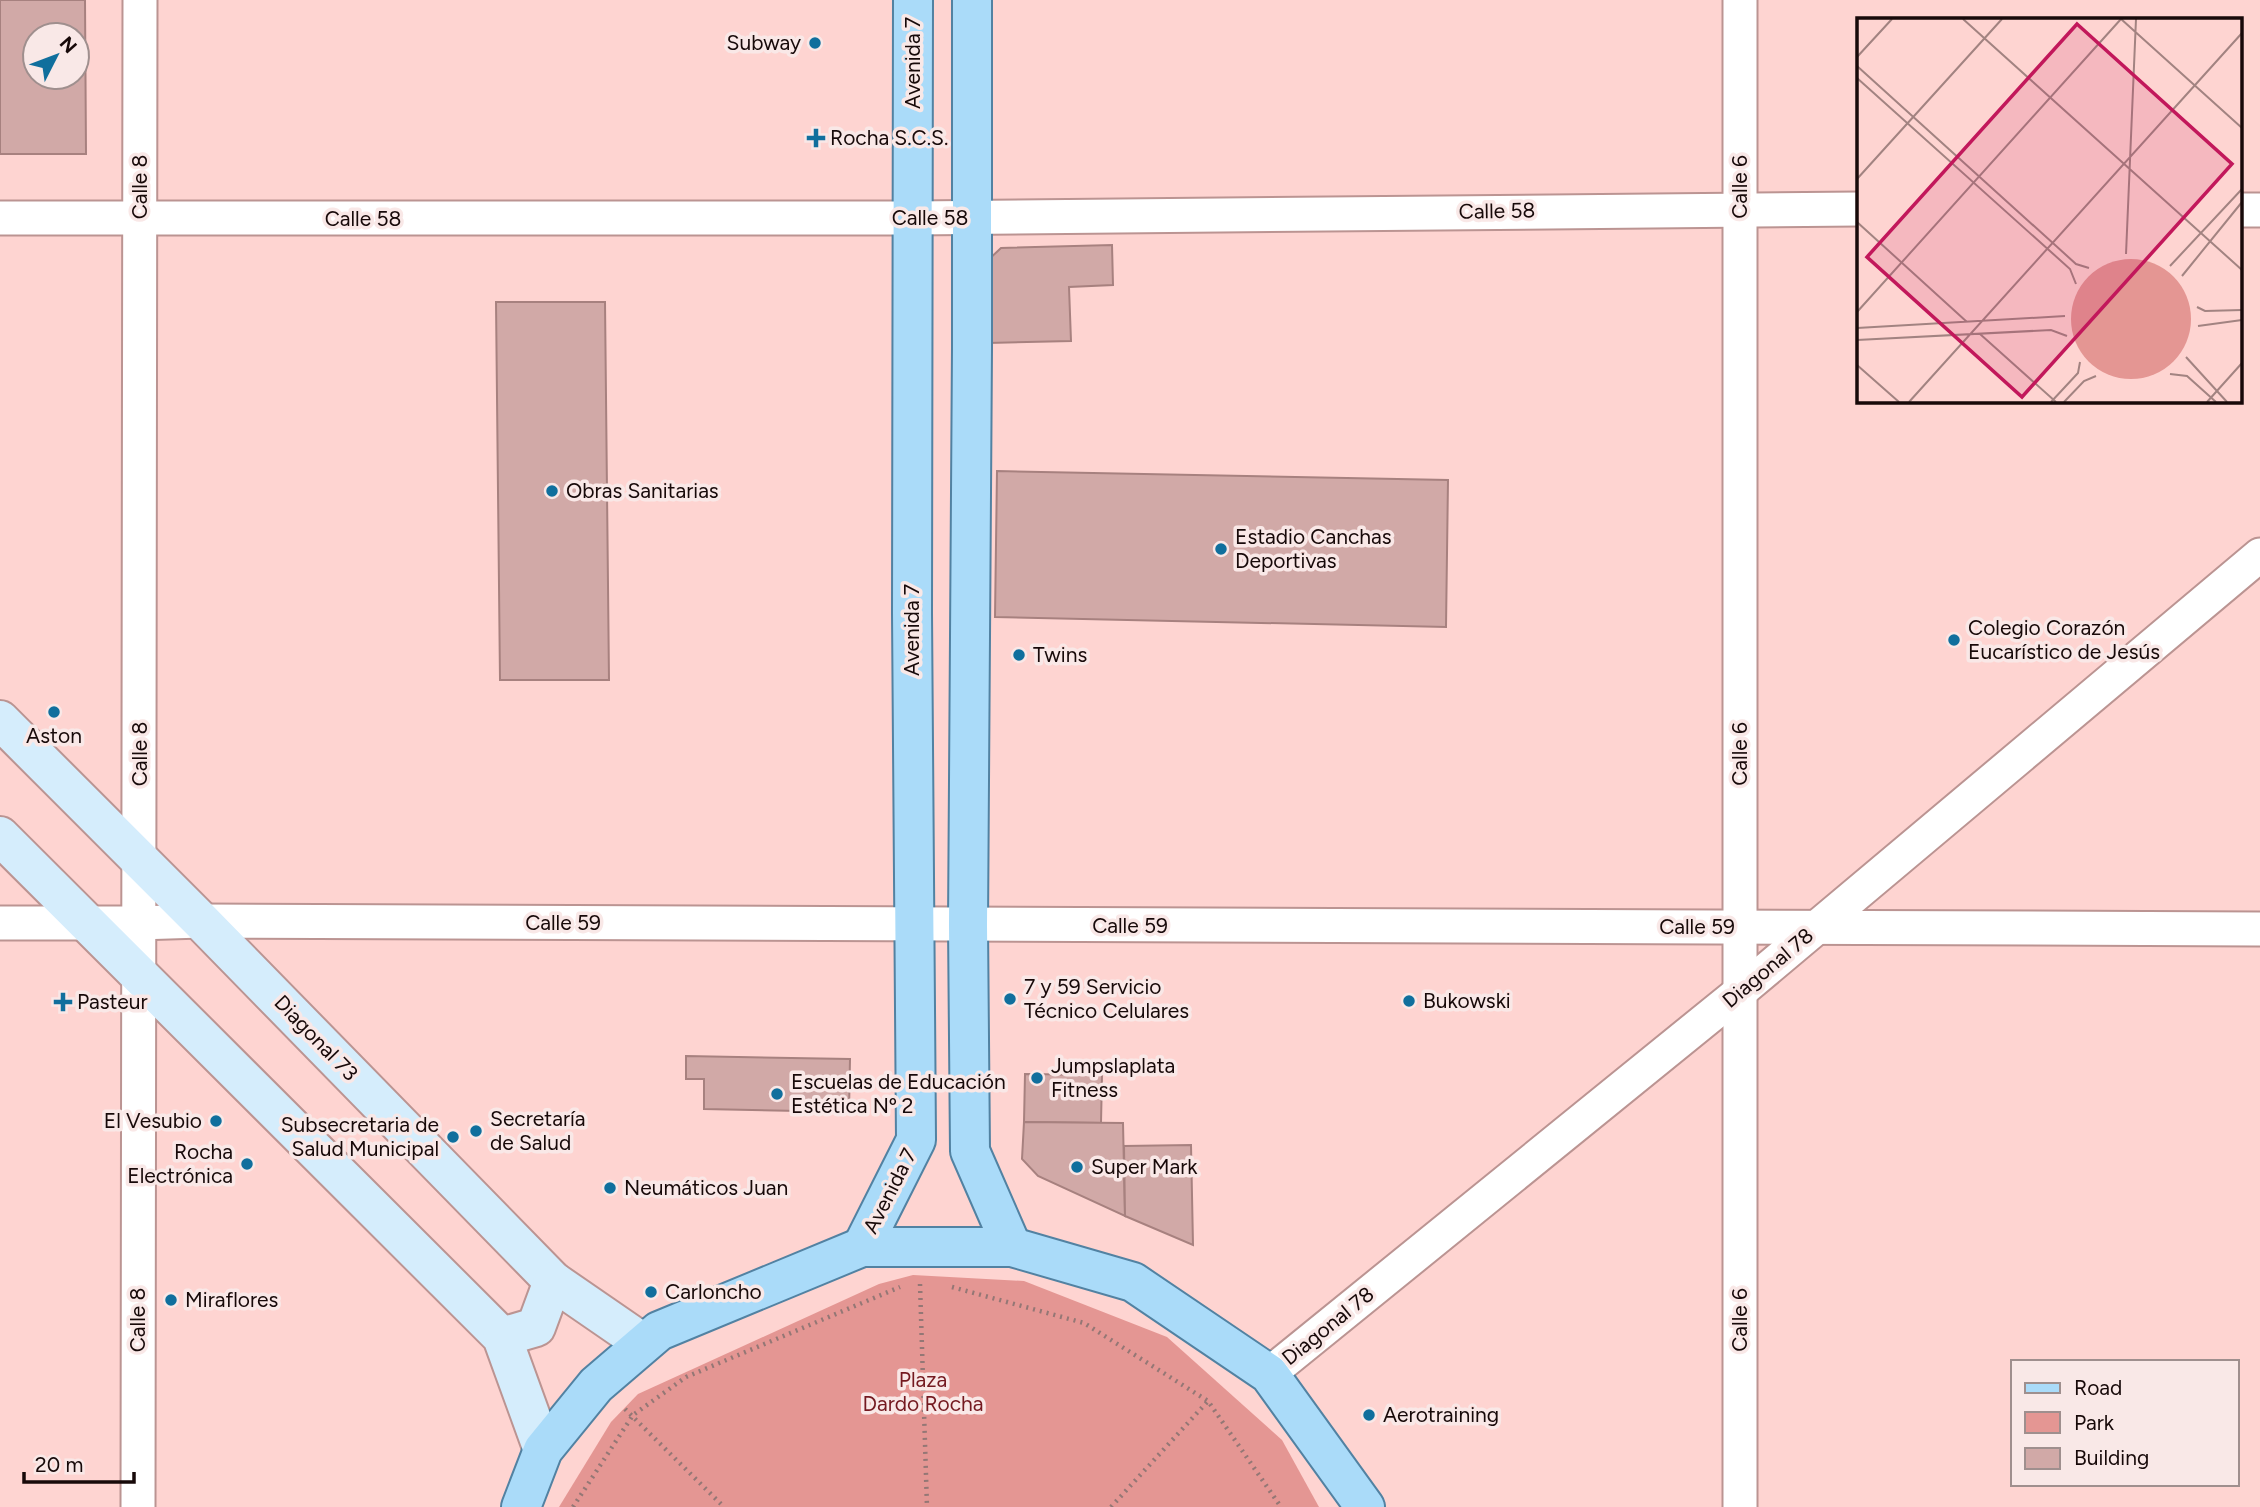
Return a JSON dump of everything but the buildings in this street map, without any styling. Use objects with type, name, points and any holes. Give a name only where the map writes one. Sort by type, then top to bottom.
[{"type":"main road","name":"Avenida 7","points":[[862,1247],[916,1140],[913,924],[913,0]]},
{"type":"main road","points":[[972,0],[968,925],[970,1151],[1012,1247]]},
{"type":"main road","name":"Diagonal 73","points":[[0,720],[201,920],[553,1281],[643,1343]]},
{"type":"main road","points":[[0,836],[502,1337],[543,1450]]},
{"type":"main road","points":[[522,1507],[543,1450],[596,1385],[659,1331],[862,1247],[1012,1247],[1133,1282],[1269,1374],[1365,1507]]},
{"type":"main road","points":[[502,1337],[536,1326],[553,1281]]},
{"type":"street","name":"Calle 8","points":[[138,1507],[140,0]]},
{"type":"street","name":"Calle 6","points":[[1740,0],[1740,1507]]},
{"type":"street","name":"Calle 58","points":[[0,218],[972,218],[1857,209]]},
{"type":"street","points":[[2242,210],[2260,210]]},
{"type":"street","name":"Diagonal 78","points":[[1269,1374],[1741,991],[2260,555]]},
{"type":"street","name":"Calle 59","points":[[0,923],[201,920],[2260,929]]},
{"type":"path","points":[[573,1507],[633,1415],[686,1377],[920,1278],[927,1507]]},
{"type":"path","points":[[945,1285],[1084,1323],[1208,1401],[1281,1507]]},
{"type":"path","points":[[1111,1507],[1208,1401]]},
{"type":"path","points":[[633,1415],[724,1507]]},
{"type":"green space","name":"Plaza Dardo Rocha","points":[[913,1275],[1024,1281],[1167,1337],[1282,1440],[1319,1507],[559,1507],[611,1422],[638,1394],[879,1284]]},
{"type":"place","name":"Subway","points":[[815,43]]},
{"type":"place","name":"Rocha S.C.S.","points":[[816,138]]},
{"type":"place","name":"Obras Sanitarias","points":[[552,491]]},
{"type":"place","name":"Estadio Canchas Deportivas","points":[[1221,549]]},
{"type":"place","name":"Colegio Corazón Eucarístico de Jesús","points":[[1954,640]]},
{"type":"place","name":"Twins","points":[[1019,655]]},
{"type":"place","name":"Aston","points":[[54,712]]},
{"type":"place","name":"7 y 59 Servicio Técnico Celulares","points":[[1010,999]]},
{"type":"place","name":"Bukowski","points":[[1409,1001]]},
{"type":"place","name":"Pasteur","points":[[63,1002]]},
{"type":"place","name":"Jumpslaplata Fitness","points":[[1037,1078]]},
{"type":"place","name":"Escuelas de Educación Estética Nº 2","points":[[777,1094]]},
{"type":"place","name":"El Vesubio","points":[[216,1121]]},
{"type":"place","name":"Secretaría de Salud","points":[[476,1131]]},
{"type":"place","name":"Subsecretaria de Salud Municipal","points":[[453,1137]]},
{"type":"place","name":"Rocha Electrónica","points":[[247,1164]]},
{"type":"place","name":"Super Mark","points":[[1077,1167]]},
{"type":"place","name":"Neumáticos Juan","points":[[610,1188]]},
{"type":"place","name":"Carloncho","points":[[651,1292]]},
{"type":"place","name":"Miraflores","points":[[171,1300]]},
{"type":"place","name":"Aerotraining","points":[[1369,1415]]}]
